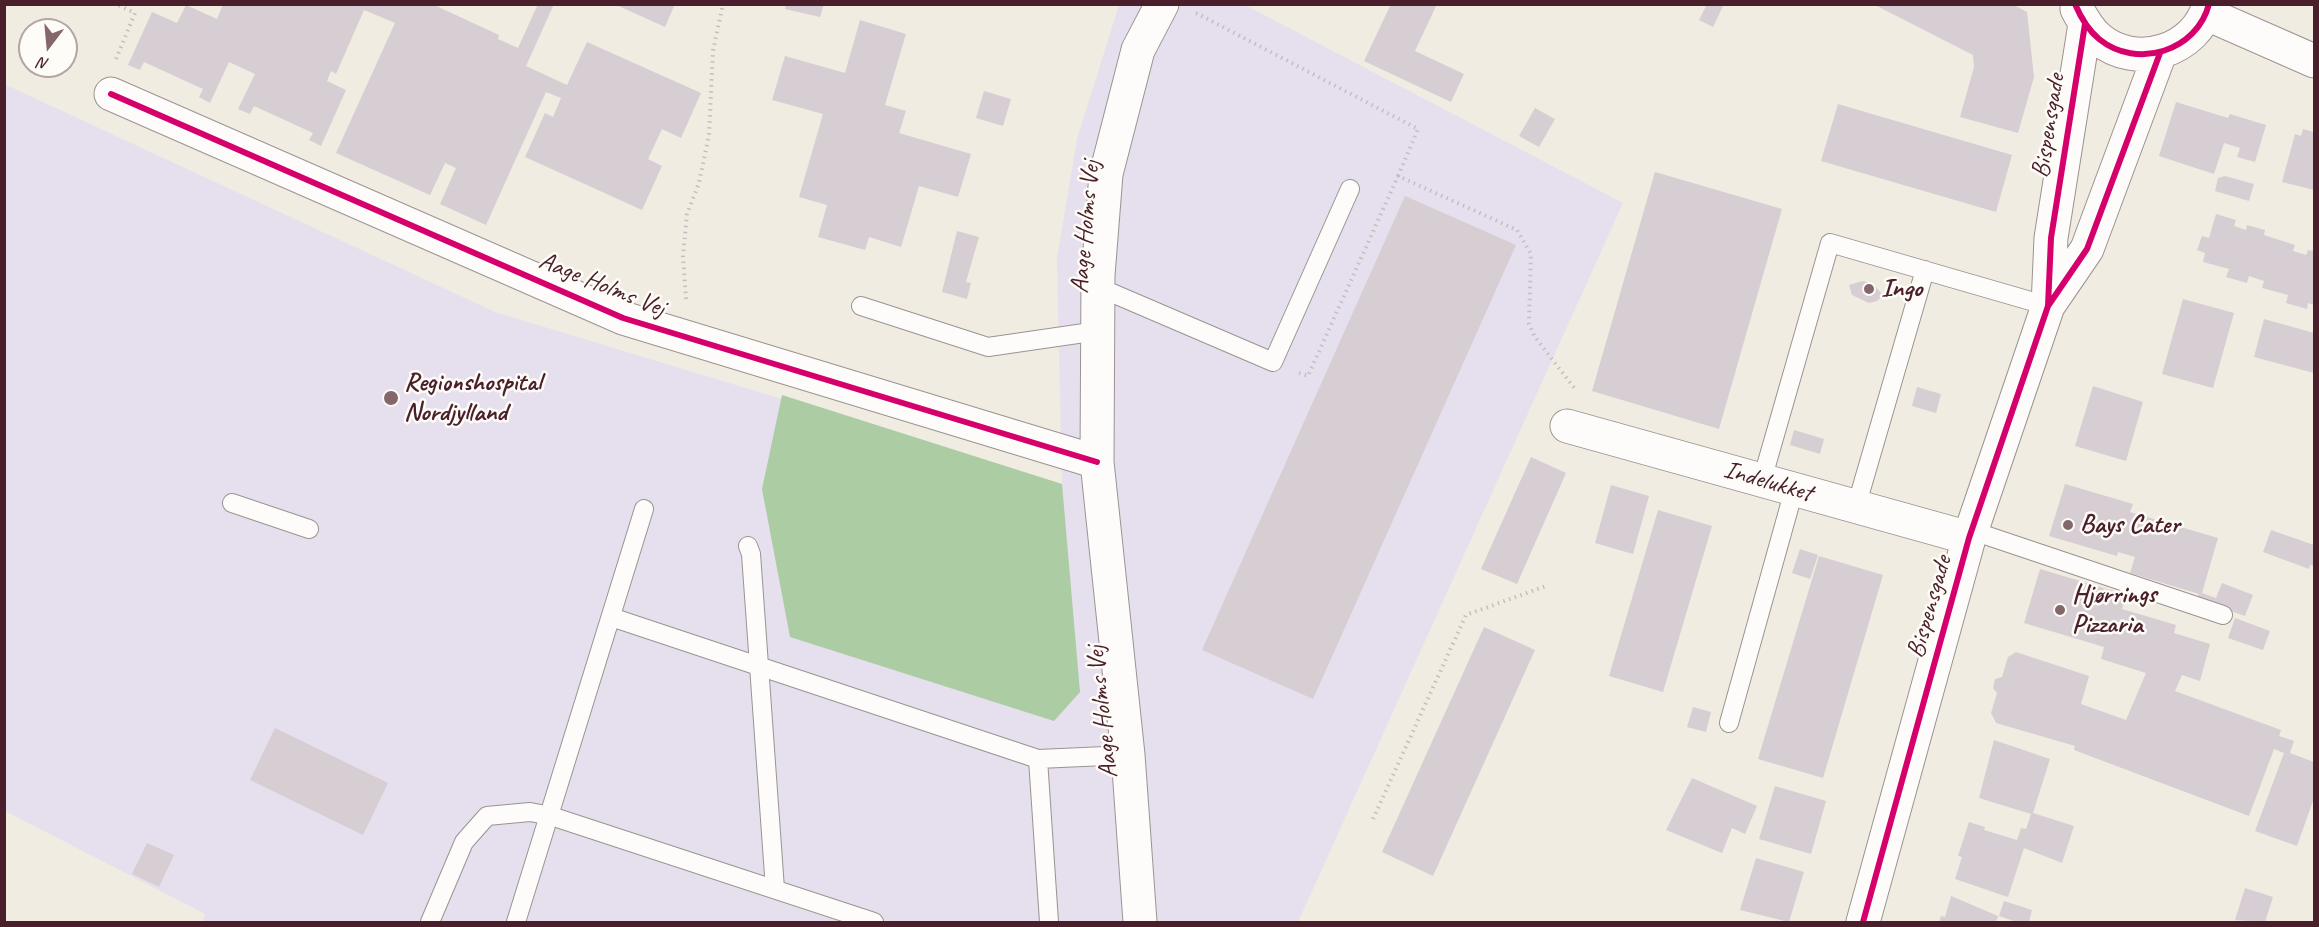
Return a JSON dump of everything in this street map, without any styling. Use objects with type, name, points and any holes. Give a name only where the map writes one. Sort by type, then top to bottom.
[{"type":"street","name":"Aage Holms Vej","points":[[1140,922],[1128,755],[1097,462],[1098,287],[1106,174],[1138,50],[1176,7]]},
{"type":"street","points":[[2080,14],[2099,40],[2118,51],[2138,55],[2160,53],[2179,45],[2195,32],[2208,9],[2314,61]]},
{"type":"street","name":"Bispensgade","points":[[2048,306],[2051,238],[2080,14]]},
{"type":"street","name":"Bispensgade","points":[[1863,922],[1971,535],[2048,306],[2087,249],[2160,53]]},
{"type":"street","name":"Aage Holms Vej","points":[[111,94],[622,318],[1097,462]]},
{"type":"street","name":"Indelukket","points":[[1567,426],[1856,507],[1971,535]]},
{"type":"lane","points":[[1098,287],[1273,362],[1350,189]]},
{"type":"lane","points":[[1762,480],[1830,243],[2048,306]]},
{"type":"lane","points":[[1856,507],[1925,270]]},
{"type":"lane","points":[[861,306],[988,347],[1098,331]]},
{"type":"lane","points":[[1729,723],[1794,490]]},
{"type":"lane","points":[[232,503],[309,529]]},
{"type":"lane","points":[[516,922],[551,816],[644,508]]},
{"type":"lane","points":[[1971,535],[2223,615]]},
{"type":"lane","points":[[748,546],[751,554],[775,889]]},
{"type":"lane","points":[[611,617],[1038,759],[1128,755]]},
{"type":"lane","points":[[1038,759],[1050,922]]},
{"type":"lane","points":[[430,922],[464,842],[487,816],[530,812],[551,816],[874,922]]},
{"type":"path","points":[[115,61],[135,13],[116,4]]},
{"type":"path","points":[[689,339],[684,246],[687,214],[699,183],[709,135],[713,51],[723,4]]},
{"type":"path","points":[[1176,7],[1418,129],[1308,376]]},
{"type":"path","points":[[1398,176],[1517,230],[1525,240],[1531,254],[1532,270],[1528,309],[1529,324],[1535,337],[1577,392],[1567,426]]},
{"type":"path","points":[[1373,819],[1466,615],[1546,586]]},
{"type":"shaded area","name":"Regionshospital Nordjylland","points":[[1119,5],[1245,5],[1623,203],[1298,922],[203,922],[205,914],[5,811],[4,84],[495,312],[1062,484],[1057,258],[1077,139]]},
{"type":"green space","points":[[782,395],[1062,484],[1080,692],[1054,721],[790,637],[762,489]]},
{"type":"building","points":[[223,4],[432,4],[499,35],[498,39],[518,48],[538,4],[554,4],[526,66],[567,85],[587,42],[701,93],[681,138],[662,129],[648,159],[662,166],[642,210],[525,157],[545,113],[553,117],[561,98],[546,92],[486,225],[440,204],[456,168],[445,163],[430,195],[336,153],[395,23],[364,10],[336,74],[331,71],[327,81],[346,90],[321,146],[309,140],[313,133],[254,106],[250,114],[238,109],[255,74],[229,62],[210,103],[199,97],[203,89],[144,62],[140,70],[128,65],[152,12],[177,23],[186,5],[217,19]]},
{"type":"building","points":[[614,4],[675,4],[665,27]]},
{"type":"building","points":[[786,4],[824,4],[820,17],[785,9]]},
{"type":"building","points":[[1391,4],[1437,4],[1415,51],[1464,74],[1451,102],[1364,61]]},
{"type":"building","points":[[1707,4],[1724,4],[1713,27],[1699,20]]},
{"type":"building","points":[[1873,4],[2012,4],[2027,12],[2034,77],[2018,133],[1960,117],[1974,67],[1973,55]]},
{"type":"building","points":[[860,20],[906,34],[885,105],[906,111],[899,133],[971,154],[958,197],[919,186],[901,247],[869,237],[865,250],[818,237],[827,205],[799,197],[823,114],[772,100],[785,56],[845,73]]},
{"type":"building","points":[[984,91],[1011,99],[1003,126],[976,118]]},
{"type":"building","points":[[2176,102],[2228,118],[2230,114],[2266,125],[2255,162],[2237,157],[2240,148],[2224,143],[2214,174],[2159,156]]},
{"type":"building","points":[[1838,104],[2012,155],[1996,212],[1821,161]]},
{"type":"building","points":[[1535,108],[1555,119],[1539,147],[1519,136]]},
{"type":"building","points":[[2303,129],[2314,132],[2314,190],[2282,182],[2295,134],[2301,136]]},
{"type":"building","points":[[1655,172],[1782,209],[1719,429],[1592,391]]},
{"type":"building","points":[[2225,176],[2254,184],[2249,201],[2215,191],[2218,178]]},
{"type":"building","points":[[1405,196],[1516,245],[1313,699],[1202,650]]},
{"type":"building","points":[[2216,214],[2236,220],[2234,226],[2246,230],[2247,225],[2265,230],[2264,235],[2295,245],[2293,251],[2306,255],[2308,250],[2314,251],[2314,305],[2308,303],[2307,309],[2286,303],[2288,295],[2262,288],[2264,281],[2249,276],[2247,283],[2226,277],[2229,269],[2203,262],[2205,253],[2197,250],[2202,236],[2209,238]]},
{"type":"building","points":[[957,231],[979,237],[966,282],[971,283],[967,299],[942,292]]},
{"type":"building","points":[[1862,281],[1872,283],[1883,295],[1877,301],[1869,303],[1852,295],[1849,285]]},
{"type":"building","points":[[2183,299],[2234,313],[2213,388],[2162,374]]},
{"type":"building","points":[[2264,319],[2314,333],[2314,373],[2254,357]]},
{"type":"building","points":[[2093,386],[2143,402],[2126,461],[2075,446]]},
{"type":"building","points":[[1917,387],[1941,394],[1936,413],[1912,406]]},
{"type":"building","points":[[1794,430],[1824,439],[1820,454],[1790,445]]},
{"type":"building","points":[[1531,457],[1566,473],[1517,584],[1481,569]]},
{"type":"building","points":[[2065,484],[2133,504],[2130,512],[2218,538],[2202,593],[2216,598],[2222,583],[2253,595],[2245,616],[2197,599],[2199,594],[2130,573],[2135,557],[2118,552],[2117,556],[2049,536]]},
{"type":"building","points":[[1611,485],[1649,496],[1633,554],[1595,543]]},
{"type":"building","points":[[1658,510],[1712,526],[1663,692],[1609,676]]},
{"type":"building","points":[[2271,530],[2314,545],[2314,566],[2310,565],[2309,569],[2263,552]]},
{"type":"building","points":[[1800,549],[1818,555],[1810,579],[1792,573]]},
{"type":"building","points":[[1819,556],[1883,575],[1823,778],[1758,759]]},
{"type":"building","points":[[2040,569],[2127,595],[2122,609],[2176,625],[2174,633],[2210,644],[2200,681],[2182,675],[2175,691],[2281,730],[2279,736],[2294,741],[2290,753],[2314,762],[2314,798],[2297,846],[2255,831],[2284,753],[2274,749],[2249,816],[2074,750],[2075,746],[1996,723],[1991,713],[1997,693],[1993,688],[1995,679],[2002,677],[2008,657],[2016,652],[2089,676],[2081,704],[2126,720],[2146,673],[2101,659],[2104,647],[2024,623]]},
{"type":"building","points":[[2235,618],[2270,631],[2263,650],[2228,638]]},
{"type":"building","points":[[1484,627],[1535,650],[1433,876],[1382,852]]},
{"type":"building","points":[[1693,707],[1711,712],[1706,732],[1687,727]]},
{"type":"building","points":[[275,728],[388,783],[363,835],[250,780]]},
{"type":"building","points":[[1994,740],[2050,759],[2033,813],[2074,826],[2062,863],[2024,848],[2008,897],[1955,879],[1962,857],[1958,856],[1969,822],[1985,827],[1984,830],[2017,840],[2021,828],[2026,829],[2031,814],[1979,798]]},
{"type":"building","points":[[1692,778],[1757,806],[1745,834],[1732,828],[1722,853],[1666,830]]},
{"type":"building","points":[[1775,786],[1826,801],[1811,854],[1759,839]]},
{"type":"building","points":[[147,843],[174,855],[159,887],[132,874]]},
{"type":"building","points":[[1756,858],[1804,872],[1789,922],[1740,910]]},
{"type":"building","points":[[2245,888],[2273,897],[2265,922],[2235,920]]},
{"type":"building","points":[[1951,896],[1998,916],[1996,922],[1939,922],[1941,916],[1945,917]]},
{"type":"building","points":[[2004,901],[2032,910],[2029,922],[2017,922],[1999,916]]},
{"type":"cycle path","points":[[2075,4],[2091,32],[2099,39],[2114,48],[2131,53],[2147,54],[2164,51],[2179,44],[2192,34],[2209,4]]},
{"type":"cycle path","points":[[2048,306],[2051,238],[2085,24]]},
{"type":"cycle path","points":[[1863,922],[1969,538],[2048,306],[2087,249],[2160,53]]},
{"type":"cycle path","points":[[111,94],[623,318],[1097,462]]},
{"type":"place","name":"Ingo","points":[[1869,289]]},
{"type":"place","name":"Regionshospital Nordjylland","points":[[391,398]]},
{"type":"place","name":"Bays Cater","points":[[2068,525]]},
{"type":"place","name":"Hjørrings Pizzaria","points":[[2060,610]]}]
